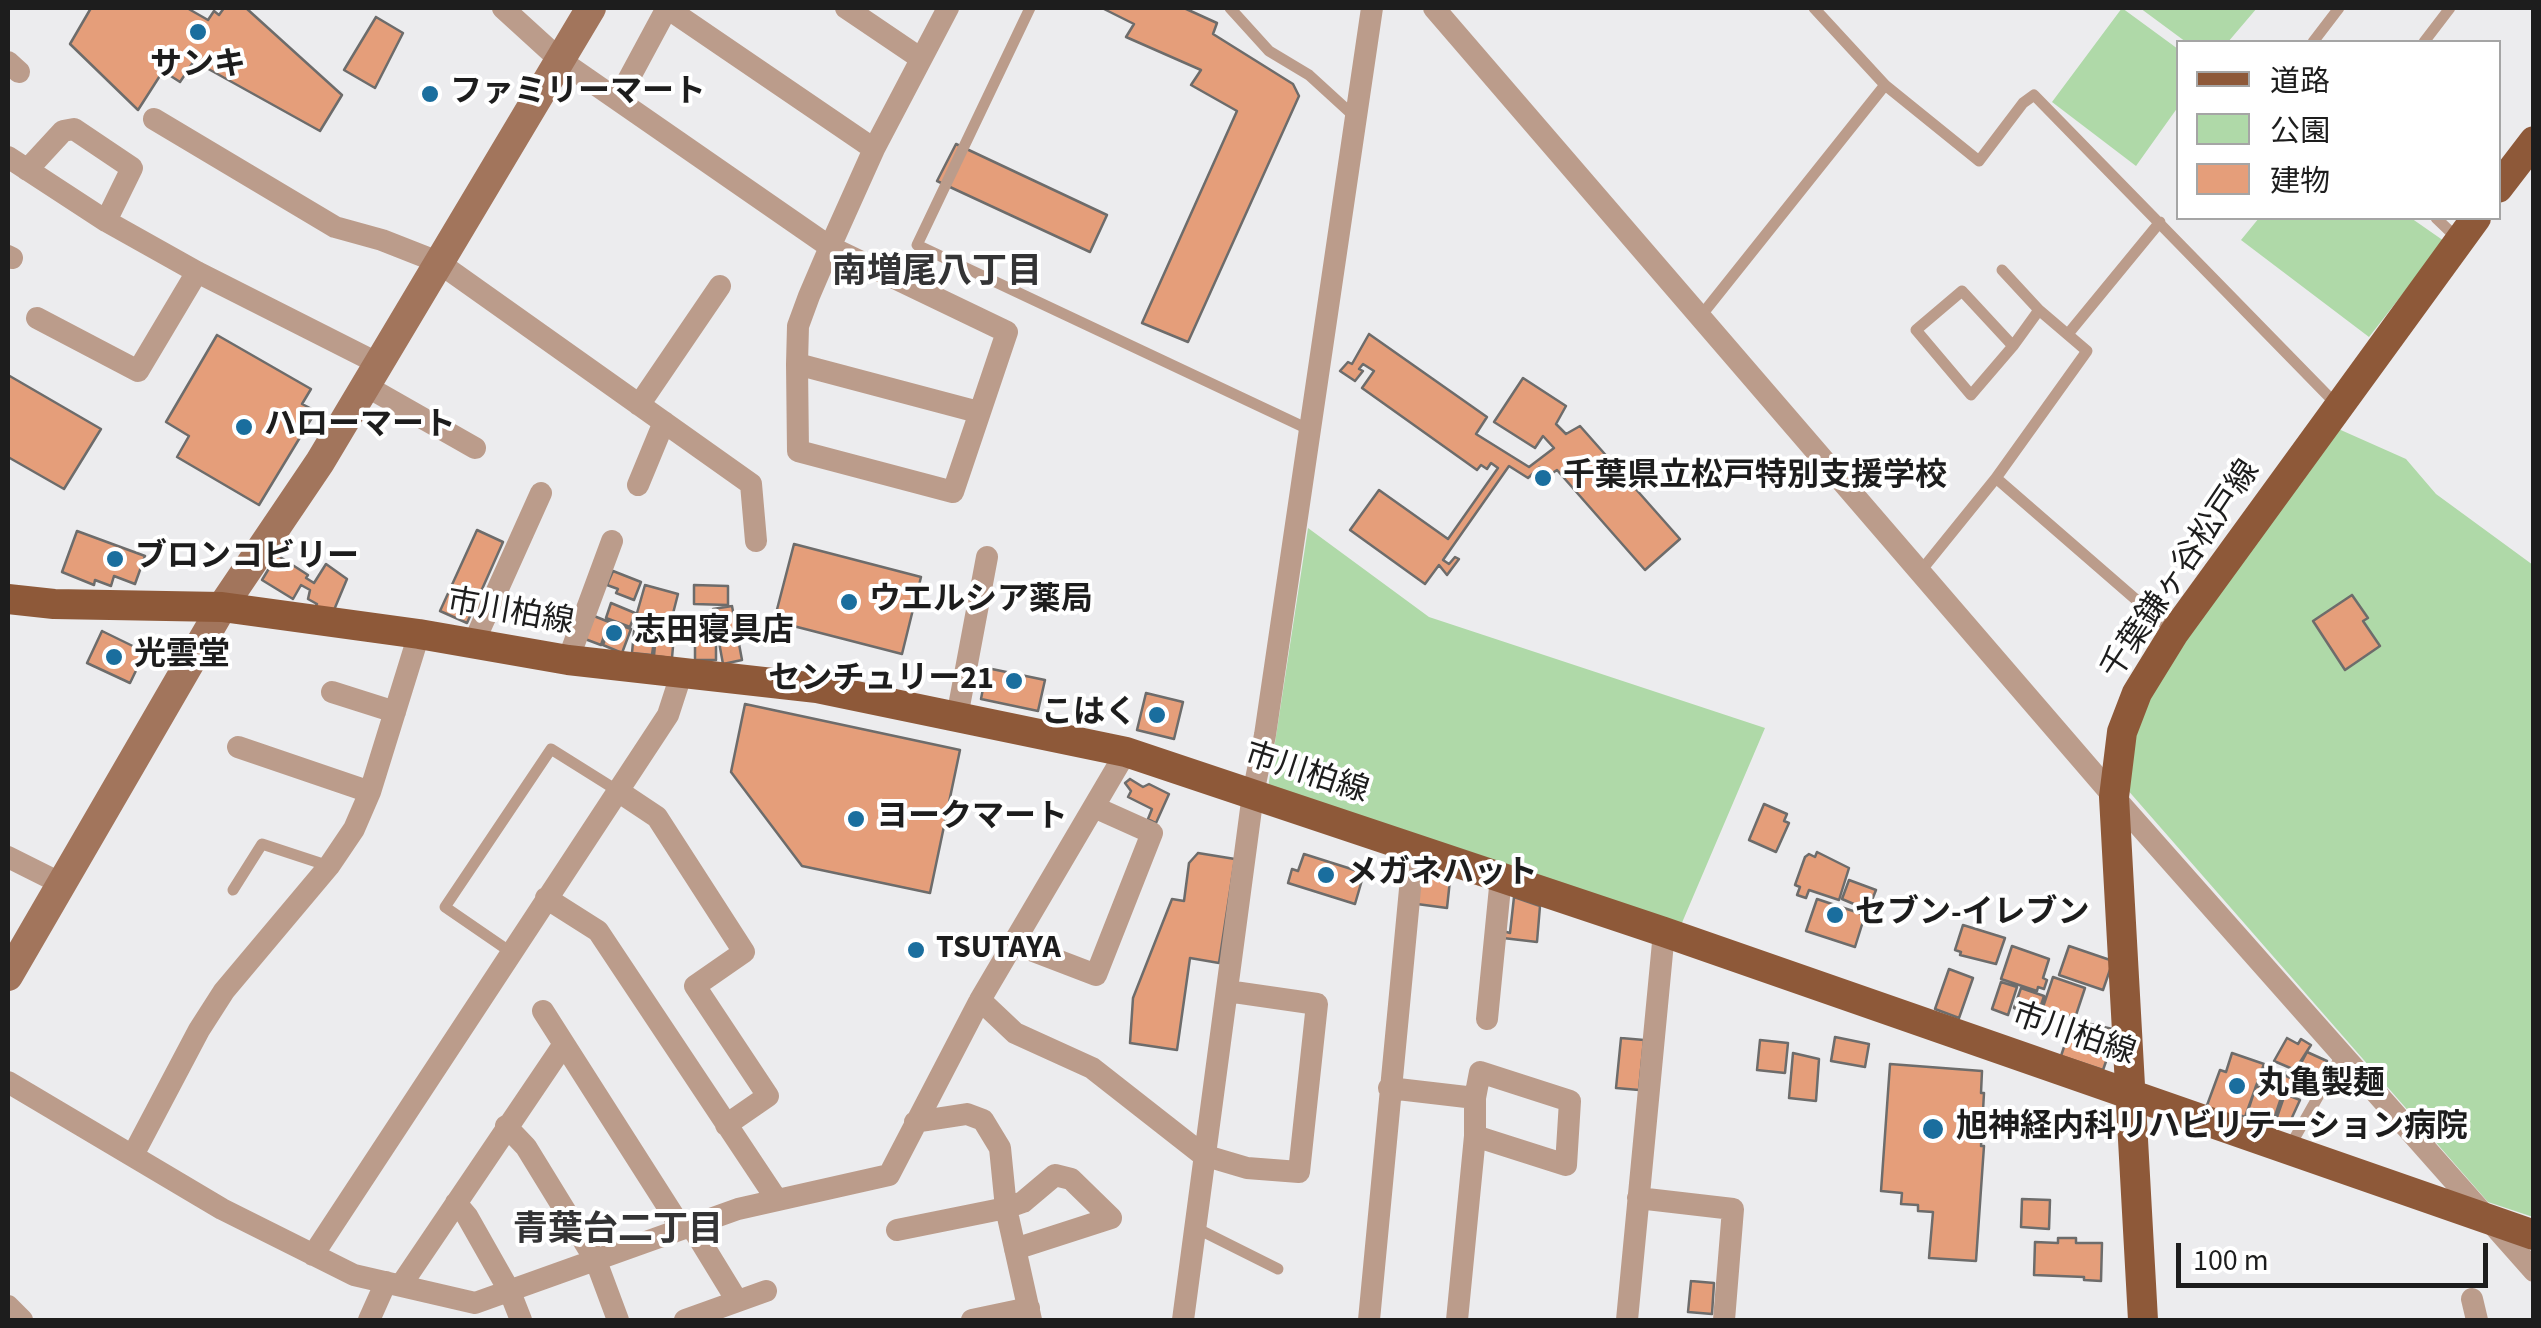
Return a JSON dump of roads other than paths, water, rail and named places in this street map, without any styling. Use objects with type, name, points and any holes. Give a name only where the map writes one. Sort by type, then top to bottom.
[{"type":"main road","points":[[2501,184],[2534,142]]},
{"type":"main road","name":"千葉鎌ヶ谷松戸線","points":[[2143,1320],[2114,797],[2122,732],[2137,694],[2174,633],[2468,229]]},
{"type":"main road","name":"市川柏線","points":[[8,598],[54,604],[222,607],[474,642],[568,660],[817,688],[1126,752],[1664,932],[2534,1235]]},
{"type":"street","points":[[503,8],[560,60],[830,247],[1007,332],[952,492],[798,451],[797,364],[798,326],[830,247],[874,149],[948,8]]},
{"type":"street","points":[[8,976],[222,607],[320,462],[590,8]]},
{"type":"street","points":[[618,99],[667,8],[874,149]]},
{"type":"street","points":[[846,8],[920,58]]},
{"type":"street","points":[[1183,1320],[1253,794],[1265,736],[1372,8]]},
{"type":"street","points":[[1440,10],[2114,797],[2482,1218],[2534,1271]]},
{"type":"street","points":[[154,119],[335,226],[438,262],[751,484],[756,541]]},
{"type":"street","points":[[106,221],[132,168],[74,129],[64,131],[17,163],[106,221],[372,375],[475,448]]},
{"type":"street","points":[[37,318],[138,371],[197,272]]},
{"type":"street","points":[[639,405],[720,286]]},
{"type":"street","points":[[797,364],[978,412]]},
{"type":"street","points":[[638,485],[664,422]]},
{"type":"street","points":[[474,642],[541,493]]},
{"type":"street","points":[[568,660],[612,541]]},
{"type":"street","points":[[957,717],[987,557]]},
{"type":"street","points":[[133,1155],[224,991],[329,866],[354,829],[370,792],[420,634]]},
{"type":"street","points":[[313,1254],[668,715],[682,675]]},
{"type":"street","points":[[332,692],[395,712]]},
{"type":"street","points":[[238,746],[370,792]]},
{"type":"street","points":[[8,1082],[222,1209],[354,1276],[475,1303],[686,1227],[777,1200],[889,1174],[980,1000],[1126,752]]},
{"type":"street","points":[[618,791],[657,817],[744,952],[695,986],[768,1096],[726,1125]]},
{"type":"street","points":[[1015,944],[1096,975],[1152,832],[1094,807]]},
{"type":"street","points":[[1370,1320],[1414,847]]},
{"type":"street","points":[[8,857],[60,884]]},
{"type":"street","points":[[1487,1018],[1501,878]]},
{"type":"street","points":[[546,898],[598,931],[777,1200]]},
{"type":"street","points":[[1627,1320],[1664,932]]},
{"type":"street","points":[[980,1000],[1015,1032],[1092,1068],[1203,1155],[1247,1168],[1298,1172],[1317,1004],[1227,990]]},
{"type":"street","points":[[542,1011],[675,1218],[695,1232],[736,1299]]},
{"type":"street","points":[[369,1320],[456,1203],[564,1044]]},
{"type":"street","points":[[1457,1320],[1480,1072],[1570,1101],[1566,1165],[1475,1136]]},
{"type":"street","points":[[1389,1088],[1475,1098]]},
{"type":"street","points":[[916,1122],[967,1114],[983,1120],[1000,1148],[1006,1208],[1030,1314],[972,1320]]},
{"type":"street","points":[[506,1126],[526,1147],[596,1261],[618,1320]]},
{"type":"street","points":[[897,1230],[1006,1208],[1023,1202],[1055,1175],[1070,1178],[1111,1218],[1015,1250]]},
{"type":"street","points":[[1638,1198],[1733,1209],[1724,1320]]},
{"type":"street","points":[[456,1203],[510,1292],[521,1320]]},
{"type":"street","points":[[685,1320],[766,1291]]},
{"type":"street","points":[[8,1306],[22,1320]]},
{"type":"lane","points":[[1030,8],[917,245],[1308,429]]},
{"type":"lane","points":[[1230,8],[1269,51],[1309,74],[1355,117]]},
{"type":"lane","points":[[1814,8],[1885,85],[1979,162],[2023,103],[2034,95],[2337,406]]},
{"type":"lane","points":[[2315,40],[2339,8]]},
{"type":"lane","points":[[2426,40],[2450,8]]},
{"type":"lane","points":[[1700,316],[1885,85]]},
{"type":"lane","points":[[2442,220],[2468,229]]},
{"type":"lane","points":[[2068,334],[2160,222]]},
{"type":"lane","points":[[1920,572],[1996,478],[2088,351],[2039,310],[2002,270]]},
{"type":"lane","points":[[2013,346],[1962,291],[1916,330],[1971,395],[2013,346],[2039,310]]},
{"type":"lane","points":[[1996,478],[2174,633]]},
{"type":"lane","points":[[512,953],[445,907],[551,749],[618,791]]},
{"type":"lane","points":[[233,890],[262,844],[329,866]]},
{"type":"lane","points":[[2288,1149],[2341,1056]]},
{"type":"lane","points":[[1196,1228],[1278,1269]]},
{"type":"place","name":"サンキ","points":[[198,32]]},
{"type":"place","name":"ファミリーマート","points":[[430,94]]},
{"type":"place","name":"ハローマート","points":[[244,427]]},
{"type":"place","name":"千葉県立松戸特別支援学校","points":[[1543,478]]},
{"type":"place","name":"ブロンコビリー","points":[[115,559]]},
{"type":"place","name":"ウエルシア薬局","points":[[849,602]]},
{"type":"place","name":"志田寝具店","points":[[614,633]]},
{"type":"place","name":"光雲堂","points":[[114,657]]},
{"type":"place","name":"センチュリー21","points":[[1014,681]]},
{"type":"place","name":"こはく","points":[[1157,715]]},
{"type":"place","name":"ヨークマート","points":[[856,819]]},
{"type":"place","name":"メガネハット","points":[[1326,875]]},
{"type":"place","name":"セブン-イレブン","points":[[1835,915]]},
{"type":"place","name":"TSUTAYA","points":[[916,950]]},
{"type":"place","name":"丸亀製麺","points":[[2237,1086]]},
{"type":"place","name":"旭神経内科リハビリテーション病院","points":[[1933,1129]]},
{"type":"district","name":"南増尾八丁目","points":[[937,274]]},
{"type":"district","name":"青葉台二丁目","points":[[618,1232]]}]
